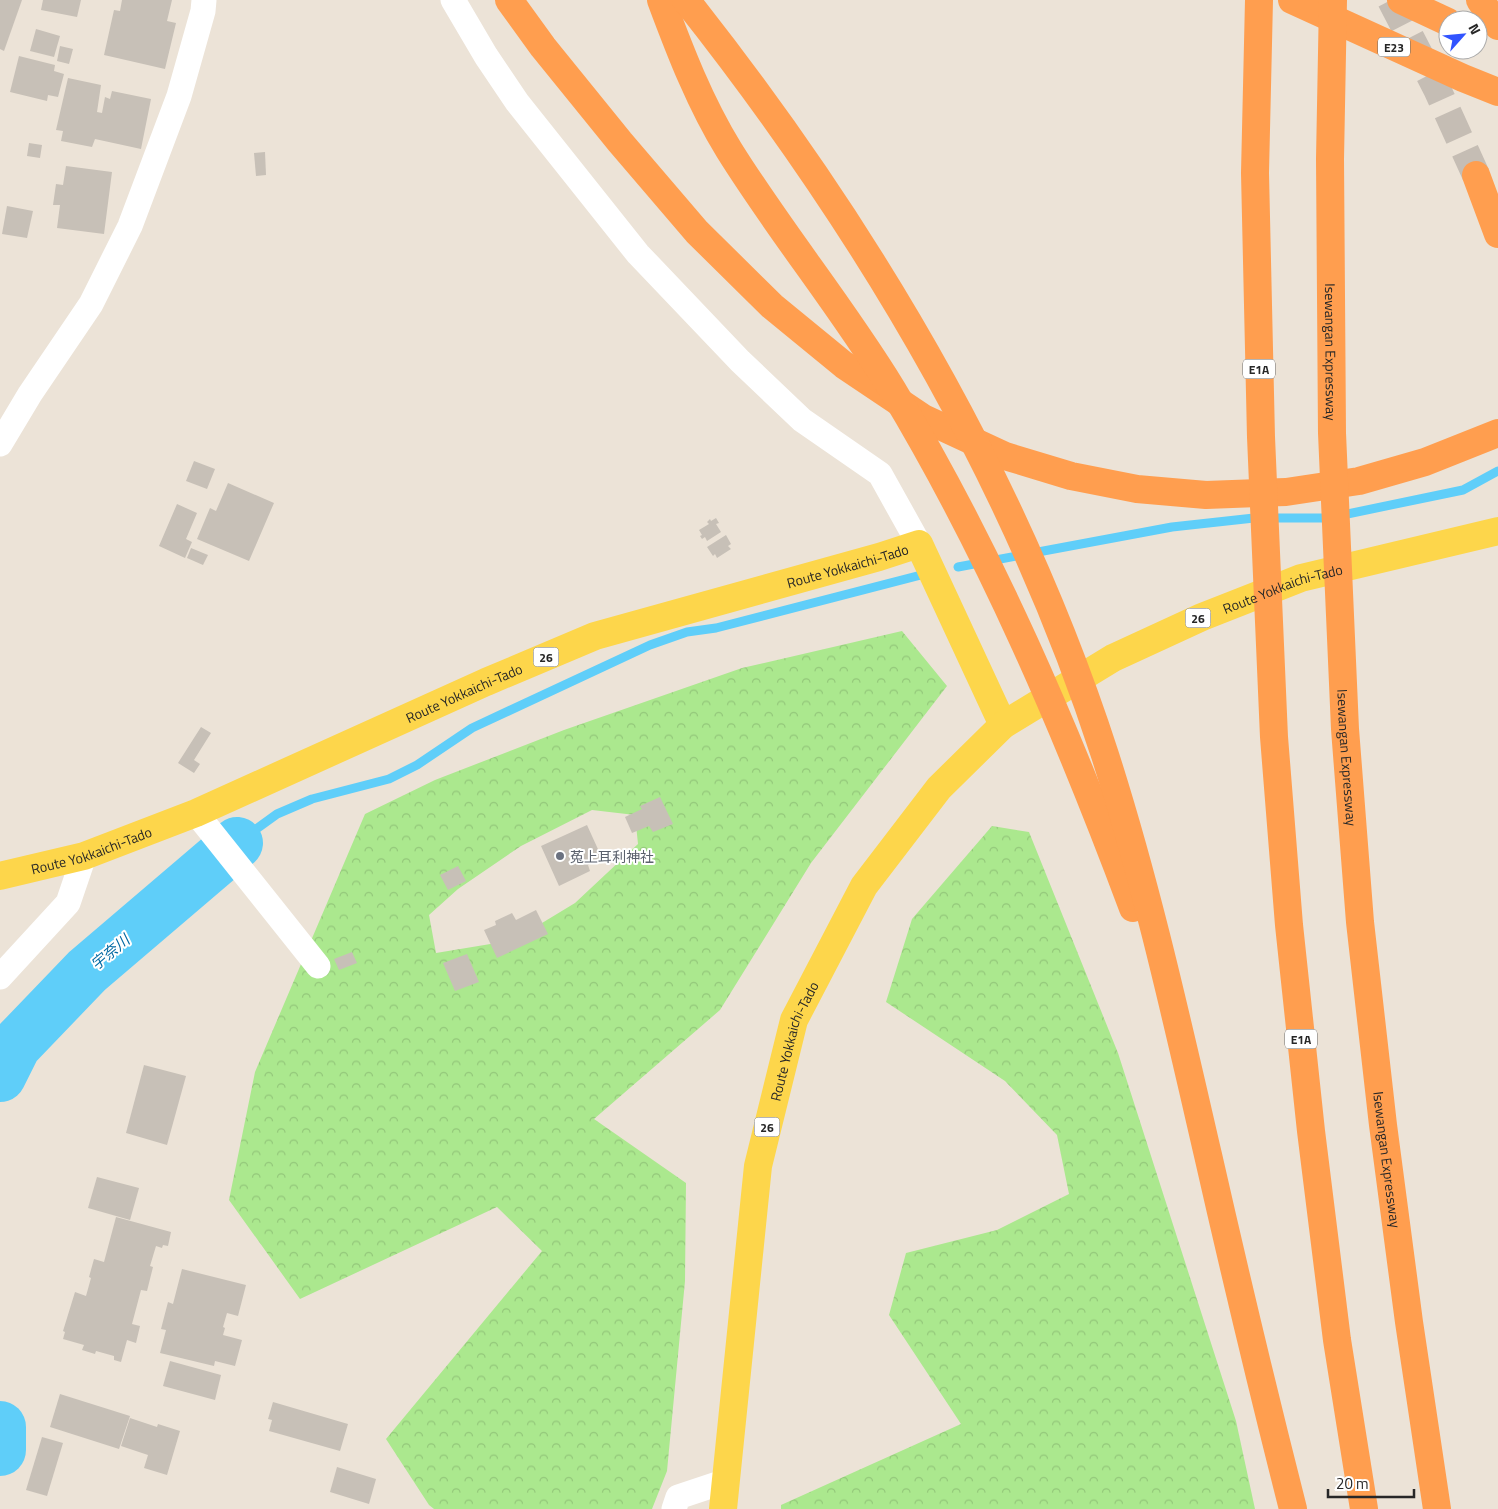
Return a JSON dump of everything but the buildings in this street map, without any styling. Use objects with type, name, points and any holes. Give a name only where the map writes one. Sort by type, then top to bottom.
[{"type":"highway","points":[[509,0],[543,47],[620,142],[697,232],[772,306],[844,365],[923,418],[1006,456],[1071,476],[1137,489],[1206,495],[1286,492],[1359,481],[1425,462],[1498,433]]},
{"type":"highway","points":[[661,0],[701,99],[728,148],[760,198],[845,317],[891,387],[942,475],[987,562],[1128,866]]},
{"type":"highway","points":[[686,0],[720,42],[820,182],[881,277],[980,455],[1025,547],[1070,658],[1104,754],[1128,866],[1156,970],[1188,1068],[1252,1352],[1292,1509]]},
{"type":"highway","name":"E1A","points":[[1259,0],[1256,173],[1257,271],[1261,437],[1274,737],[1289,924],[1311,1131],[1337,1340],[1364,1509]]},
{"type":"highway","name":"E23","points":[[1292,0],[1498,92]]},
{"type":"highway","name":"Isewangan Expressway","points":[[1333,0],[1330,159],[1332,433],[1345,729],[1361,932],[1383,1125],[1409,1322],[1437,1509]]},
{"type":"highway","points":[[1401,0],[1438,17]]},
{"type":"highway","points":[[1480,0],[1498,26]]},
{"type":"highway","points":[[1476,175],[1498,234]]},
{"type":"main road","name":"Route Yokkaichi-Tado","points":[[723,1509],[758,1166],[794,1020],[864,886],[939,788],[1003,725],[1113,658],[1202,616],[1301,578],[1498,531]]},
{"type":"main road","name":"Route Yokkaichi-Tado","points":[[0,876],[84,856],[204,822],[486,682],[596,636],[920,544],[1003,725]]},
{"type":"street","points":[[0,444],[30,394],[91,304],[130,226],[179,96],[203,11],[204,0]]},
{"type":"street","points":[[453,0],[486,56],[517,102],[638,254],[740,360],[802,420],[880,474],[920,544]]},
{"type":"street","points":[[204,822],[318,966]]},
{"type":"street","points":[[0,977],[68,903],[84,856]]},
{"type":"street","points":[[674,1509],[678,1497],[726,1481]]},
{"type":"green space","points":[[902,631],[947,686],[811,863],[720,1010],[594,1119],[686,1183],[685,1281],[667,1471],[652,1509],[434,1509],[429,1505],[386,1439],[542,1251],[497,1207],[300,1299],[229,1200],[255,1072],[365,814],[435,780],[564,730],[742,668]],"holes":[[[592,810],[635,815],[638,844],[575,903],[514,940],[436,953],[429,915],[458,889],[521,846]]]},
{"type":"green space","points":[[992,826],[1029,832],[1118,1053],[1236,1421],[1255,1509],[781,1509],[781,1505],[961,1424],[889,1315],[906,1253],[997,1230],[1069,1194],[1057,1135],[1005,1081],[886,1002],[912,919]]},
{"type":"waterway","points":[[958,567],[1172,527],[1254,518],[1328,518],[1463,490],[1498,471]]},
{"type":"waterway","points":[[237,843],[277,814],[312,799],[389,779],[417,765],[472,728],[650,645],[687,632],[716,628],[921,575]]},
{"type":"waterway","name":"宇奈川","points":[[0,1076],[15,1046],[87,971],[237,843]]},
{"type":"waterway","name":"宇奈川","points":[[0,1427],[0,1450]]},
{"type":"tunnel","points":[[1391,0],[1437,89],[1476,175]]},
{"type":"place","name":"菟上耳利神社","points":[[560,856]]}]
